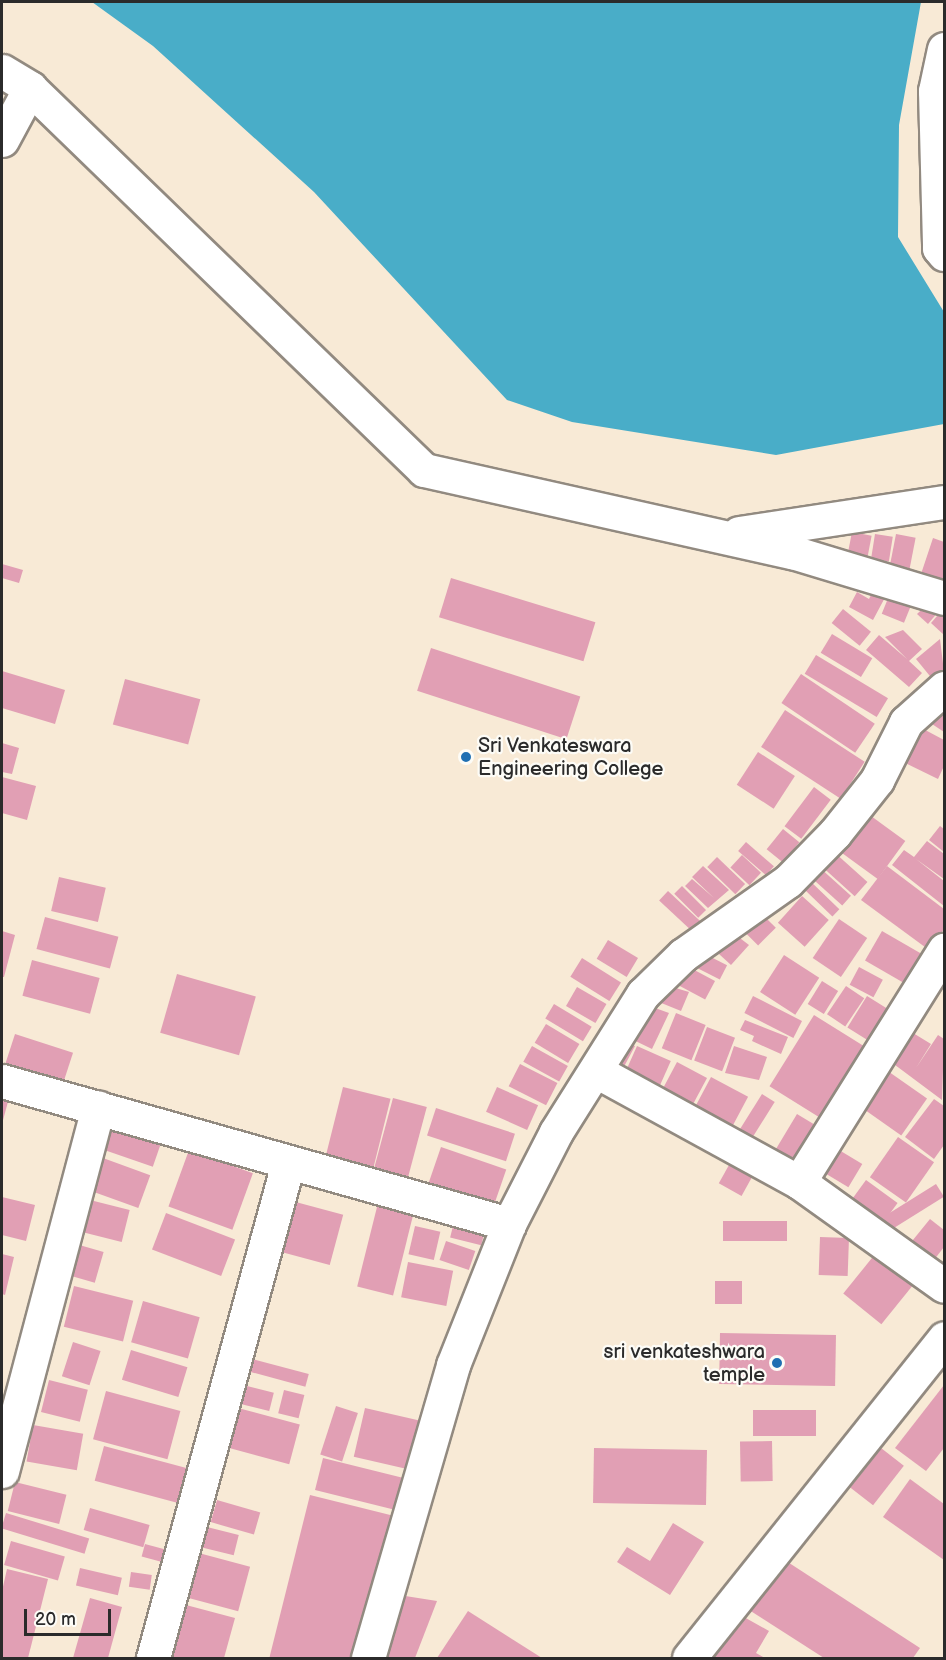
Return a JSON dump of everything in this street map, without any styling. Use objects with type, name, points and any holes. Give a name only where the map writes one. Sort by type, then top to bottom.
[{"type":"street","points":[[945,49],[940,95],[939,248],[945,254]]},
{"type":"street","points":[[2,71],[30,88],[424,470],[720,536],[945,598]]},
{"type":"street","points":[[2,140],[30,88]]},
{"type":"street","points":[[720,536],[945,502]]},
{"type":"street","points":[[368,1659],[453,1365],[509,1224],[556,1132],[643,994],[683,955],[788,881],[835,833],[877,780],[906,722],[945,688]]},
{"type":"street","points":[[799,1182],[945,950]]},
{"type":"street","points":[[596,1071],[799,1182],[945,1286]]},
{"type":"street","points":[[2,1081],[509,1224]]},
{"type":"street","points":[[2,1471],[98,1107]]},
{"type":"street","points":[[153,1659],[288,1163]]},
{"type":"street","points":[[688,1659],[945,1338]]},
{"type":"water","points":[[92,2],[921,2],[899,125],[898,237],[944,312],[944,424],[776,455],[572,422],[507,400],[314,192],[153,46]]},
{"type":"building","points":[[852,532],[872,536],[867,557],[848,554]]},
{"type":"building","points":[[875,534],[893,537],[889,562],[871,559]]},
{"type":"building","points":[[896,534],[916,538],[910,568],[890,564]]},
{"type":"building","points":[[933,538],[944,542],[943,581],[921,574]]},
{"type":"building","points":[[2,564],[23,570],[19,583],[2,578]]},
{"type":"building","points":[[451,578],[595,622],[583,661],[439,617]]},
{"type":"building","points":[[877,583],[889,590],[873,620],[849,607],[857,592],[869,599]]},
{"type":"building","points":[[893,586],[915,595],[904,623],[882,614]]},
{"type":"building","points":[[933,599],[944,605],[928,624],[917,614]]},
{"type":"building","points":[[944,608],[944,635],[931,623]]},
{"type":"building","points":[[843,609],[871,632],[860,646],[832,623]]},
{"type":"building","points":[[903,630],[922,649],[909,661],[922,673],[909,687],[866,650],[879,635],[907,659],[885,637]]},
{"type":"building","points":[[832,634],[872,658],[861,677],[821,653]]},
{"type":"building","points":[[940,639],[944,672],[934,681],[916,659]]},
{"type":"building","points":[[431,648],[580,697],[566,739],[417,691]]},
{"type":"building","points":[[816,655],[888,698],[877,717],[805,674]]},
{"type":"building","points":[[2,671],[65,690],[55,724],[2,708]]},
{"type":"building","points":[[801,674],[875,724],[855,753],[781,703]]},
{"type":"building","points":[[125,679],[200,699],[188,745],[113,724]]},
{"type":"building","points":[[938,709],[944,713],[944,732],[929,722]]},
{"type":"building","points":[[785,710],[865,762],[841,799],[761,747]]},
{"type":"building","points":[[914,724],[944,740],[944,766],[938,779],[897,759]]},
{"type":"building","points":[[2,743],[19,748],[12,774],[2,772]]},
{"type":"building","points":[[758,752],[795,776],[774,809],[737,785]]},
{"type":"building","points":[[2,777],[36,786],[27,820],[2,813]]},
{"type":"building","points":[[814,787],[831,800],[801,839],[785,826]]},
{"type":"building","points":[[860,808],[905,841],[878,879],[832,846]]},
{"type":"building","points":[[940,826],[944,829],[944,852],[929,840]]},
{"type":"building","points":[[783,829],[799,842],[783,862],[767,849]]},
{"type":"building","points":[[927,841],[944,854],[944,879],[916,859],[944,881],[944,906],[892,865],[904,850],[914,857]]},
{"type":"building","points":[[746,842],[774,866],[766,875],[738,851]]},
{"type":"building","points":[[834,852],[867,882],[855,896],[821,866]]},
{"type":"building","points":[[742,855],[761,873],[749,885],[730,867]]},
{"type":"building","points":[[717,857],[745,884],[735,894],[707,867]]},
{"type":"building","points":[[703,866],[729,890],[708,908],[685,886],[692,879],[714,898],[692,877]]},
{"type":"building","points":[[887,866],[944,909],[944,929],[929,950],[861,900]]},
{"type":"building","points":[[819,867],[851,896],[842,905],[810,877]]},
{"type":"building","points":[[59,877],[106,888],[98,922],[51,911]]},
{"type":"building","points":[[807,878],[839,909],[832,916],[800,885]]},
{"type":"building","points":[[682,886],[706,910],[698,918],[674,894]]},
{"type":"building","points":[[668,891],[700,921],[691,931],[659,901]]},
{"type":"building","points":[[802,896],[829,920],[805,947],[778,923]]},
{"type":"building","points":[[756,908],[776,928],[758,945],[738,926]]},
{"type":"building","points":[[45,917],[118,937],[110,969],[36,949]]},
{"type":"building","points":[[839,919],[867,938],[841,977],[813,958]]},
{"type":"building","points":[[728,929],[749,945],[731,965],[707,943]]},
{"type":"building","points":[[2,931],[15,935],[4,977],[2,977]]},
{"type":"building","points":[[882,931],[922,954],[905,983],[865,960]]},
{"type":"building","points":[[608,940],[638,958],[627,977],[597,959]]},
{"type":"building","points":[[695,949],[727,965],[720,980],[688,963]]},
{"type":"building","points":[[784,955],[819,978],[795,1015],[760,992]]},
{"type":"building","points":[[582,958],[621,982],[609,1001],[570,977]]},
{"type":"building","points":[[32,960],[100,978],[90,1014],[22,996]]},
{"type":"building","points":[[685,965],[715,981],[705,1000],[675,984]]},
{"type":"building","points":[[859,967],[883,980],[873,997],[850,985]]},
{"type":"building","points":[[177,974],[256,997],[239,1055],[160,1033]]},
{"type":"building","points":[[822,981],[838,991],[824,1014],[808,1004]]},
{"type":"building","points":[[659,983],[689,992],[681,1011],[649,998]]},
{"type":"building","points":[[846,986],[864,998],[845,1026],[827,1014]]},
{"type":"building","points":[[577,987],[606,1004],[595,1023],[566,1006]]},
{"type":"building","points":[[753,996],[802,1021],[793,1038],[744,1013]]},
{"type":"building","points":[[867,996],[896,1014],[876,1045],[847,1027]]},
{"type":"building","points":[[554,1004],[592,1027],[583,1041],[545,1019]]},
{"type":"building","points":[[644,1004],[669,1013],[652,1049],[621,1034]]},
{"type":"building","points":[[676,1013],[706,1025],[691,1060],[662,1048]]},
{"type":"building","points":[[814,1015],[873,1052],[829,1123],[769,1086]]},
{"type":"building","points":[[745,1020],[788,1037],[781,1054],[752,1041],[754,1036],[740,1030]]},
{"type":"building","points":[[546,1024],[579,1044],[568,1063],[535,1043]]},
{"type":"building","points":[[900,1025],[931,1044],[916,1068],[938,1035],[944,1039],[942,1100],[883,1056]]},
{"type":"building","points":[[707,1027],[735,1038],[722,1071],[694,1061]]},
{"type":"building","points":[[15,1034],[73,1053],[62,1088],[4,1069]]},
{"type":"building","points":[[620,1038],[635,1046],[621,1072],[606,1064]]},
{"type":"building","points":[[532,1046],[568,1066],[559,1082],[523,1062]]},
{"type":"building","points":[[637,1046],[671,1061],[659,1088],[625,1072]]},
{"type":"building","points":[[734,1046],[767,1057],[759,1080],[725,1073]]},
{"type":"building","points":[[677,1062],[707,1078],[691,1109],[661,1093]]},
{"type":"building","points":[[520,1064],[557,1083],[546,1105],[509,1086]]},
{"type":"building","points":[[882,1067],[927,1099],[901,1135],[856,1104]]},
{"type":"building","points":[[711,1077],[748,1097],[729,1133],[692,1113]]},
{"type":"building","points":[[343,1087],[391,1099],[372,1172],[325,1160]]},
{"type":"building","points":[[497,1087],[538,1105],[527,1130],[486,1112]]},
{"type":"building","points":[[762,1094],[775,1102],[752,1138],[740,1130]]},
{"type":"building","points":[[2,1096],[9,1098],[2,1124]]},
{"type":"building","points":[[393,1098],[427,1107],[407,1182],[373,1173]]},
{"type":"building","points":[[934,1099],[944,1106],[944,1145],[934,1159],[905,1137]]},
{"type":"building","points":[[436,1108],[515,1134],[506,1161],[427,1136]]},
{"type":"building","points":[[797,1114],[822,1129],[797,1171],[772,1156]]},
{"type":"building","points":[[103,1121],[162,1141],[153,1167],[94,1147]]},
{"type":"building","points":[[898,1137],[934,1162],[906,1202],[870,1177]]},
{"type":"building","points":[[441,1147],[506,1169],[493,1209],[427,1187]]},
{"type":"building","points":[[834,1147],[862,1164],[848,1187],[820,1170]]},
{"type":"building","points":[[189,1150],[253,1173],[232,1230],[168,1206]]},
{"type":"building","points":[[92,1154],[150,1175],[138,1208],[80,1187]]},
{"type":"building","points":[[729,1165],[752,1178],[742,1196],[719,1183]]},
{"type":"building","points":[[866,1180],[898,1203],[877,1231],[845,1208]]},
{"type":"building","points":[[936,1184],[944,1197],[886,1233],[878,1220]]},
{"type":"building","points":[[2,1197],[35,1205],[26,1241],[2,1235]]},
{"type":"building","points":[[86,1199],[130,1210],[122,1242],[78,1231]]},
{"type":"building","points":[[292,1201],[343,1215],[330,1265],[279,1251]]},
{"type":"building","points":[[378,1203],[414,1212],[393,1295],[357,1286]]},
{"type":"building","points":[[166,1213],[235,1240],[221,1276],[152,1249]]},
{"type":"building","points":[[930,1219],[944,1230],[944,1247],[927,1269],[904,1251]]},
{"type":"building","points":[[723,1221],[787,1221],[787,1241],[723,1241]]},
{"type":"building","points":[[454,1222],[485,1230],[481,1245],[450,1238]]},
{"type":"building","points":[[415,1226],[440,1232],[434,1260],[408,1254]]},
{"type":"building","points":[[820,1237],[849,1238],[848,1276],[819,1275]]},
{"type":"building","points":[[446,1241],[475,1251],[469,1270],[439,1260]]},
{"type":"building","points":[[69,1242],[104,1252],[95,1283],[60,1273]]},
{"type":"building","points":[[876,1253],[914,1284],[881,1324],[843,1293]]},
{"type":"building","points":[[2,1254],[14,1257],[5,1295],[2,1294]]},
{"type":"building","points":[[408,1262],[453,1271],[446,1306],[401,1297]]},
{"type":"building","points":[[715,1281],[742,1281],[742,1304],[715,1304]]},
{"type":"building","points":[[74,1286],[133,1301],[123,1342],[64,1327]]},
{"type":"building","points":[[143,1301],[200,1317],[188,1359],[131,1342]]},
{"type":"building","points":[[720,1333],[836,1335],[835,1386],[719,1384]]},
{"type":"building","points":[[73,1342],[101,1351],[89,1385],[62,1376]]},
{"type":"building","points":[[131,1350],[187,1367],[178,1397],[122,1380]]},
{"type":"building","points":[[245,1357],[309,1374],[305,1387],[242,1370]]},
{"type":"building","points":[[49,1380],[88,1390],[80,1422],[41,1412]]},
{"type":"building","points":[[235,1383],[274,1393],[269,1411],[230,1401]]},
{"type":"building","points":[[944,1385],[944,1448],[926,1471],[895,1448]]},
{"type":"building","points":[[284,1390],[304,1395],[299,1418],[278,1413]]},
{"type":"building","points":[[106,1391],[180,1411],[167,1459],[93,1439]]},
{"type":"building","points":[[336,1406],[358,1413],[342,1462],[320,1455]]},
{"type":"building","points":[[238,1408],[300,1425],[289,1464],[227,1448]]},
{"type":"building","points":[[365,1408],[422,1421],[410,1470],[354,1457]]},
{"type":"building","points":[[753,1410],[816,1410],[816,1436],[753,1436]]},
{"type":"building","points":[[33,1425],[83,1434],[77,1470],[27,1461]]},
{"type":"building","points":[[772,1441],[773,1481],[741,1482],[740,1442]]},
{"type":"building","points":[[104,1446],[196,1471],[186,1505],[95,1481]]},
{"type":"building","points":[[594,1448],[707,1450],[706,1505],[593,1503]]},
{"type":"building","points":[[881,1448],[904,1466],[873,1505],[850,1487]]},
{"type":"building","points":[[323,1458],[404,1478],[396,1510],[315,1490]]},
{"type":"building","points":[[910,1479],[944,1504],[944,1560],[883,1517]]},
{"type":"building","points":[[15,1482],[66,1495],[59,1524],[8,1511]]},
{"type":"building","points":[[310,1495],[397,1517],[362,1658],[270,1657]]},
{"type":"building","points":[[217,1500],[260,1512],[254,1535],[211,1522]]},
{"type":"building","points":[[90,1508],[150,1525],[143,1547],[84,1530]]},
{"type":"building","points":[[6,1513],[89,1538],[85,1554],[2,1529]]},
{"type":"building","points":[[673,1523],[704,1542],[670,1595],[617,1562],[627,1547],[650,1561]]},
{"type":"building","points":[[199,1525],[239,1535],[234,1555],[194,1545]]},
{"type":"building","points":[[11,1541],[65,1556],[58,1580],[4,1565]]},
{"type":"building","points":[[145,1544],[168,1550],[165,1563],[142,1557]]},
{"type":"building","points":[[195,1552],[250,1567],[238,1611],[183,1596]]},
{"type":"building","points":[[780,1557],[920,1648],[913,1658],[824,1658],[746,1608]]},
{"type":"building","points":[[80,1568],[122,1578],[118,1595],[76,1586]]},
{"type":"building","points":[[7,1569],[48,1579],[28,1658],[2,1658],[2,1591]]},
{"type":"building","points":[[131,1572],[152,1575],[150,1590],[129,1587]]},
{"type":"building","points":[[399,1595],[437,1601],[415,1658],[382,1658]]},
{"type":"building","points":[[90,1598],[122,1607],[108,1658],[73,1658]]},
{"type":"building","points":[[186,1605],[235,1618],[224,1658],[171,1658]]},
{"type":"building","points":[[468,1611],[542,1658],[437,1658]]},
{"type":"building","points":[[735,1612],[769,1631],[756,1653],[765,1658],[707,1658]]},
{"type":"place","name":"Sri Venkateswara Engineering College","points":[[466,757]]},
{"type":"place","name":"sri venkateshwara temple","points":[[777,1363]]}]
